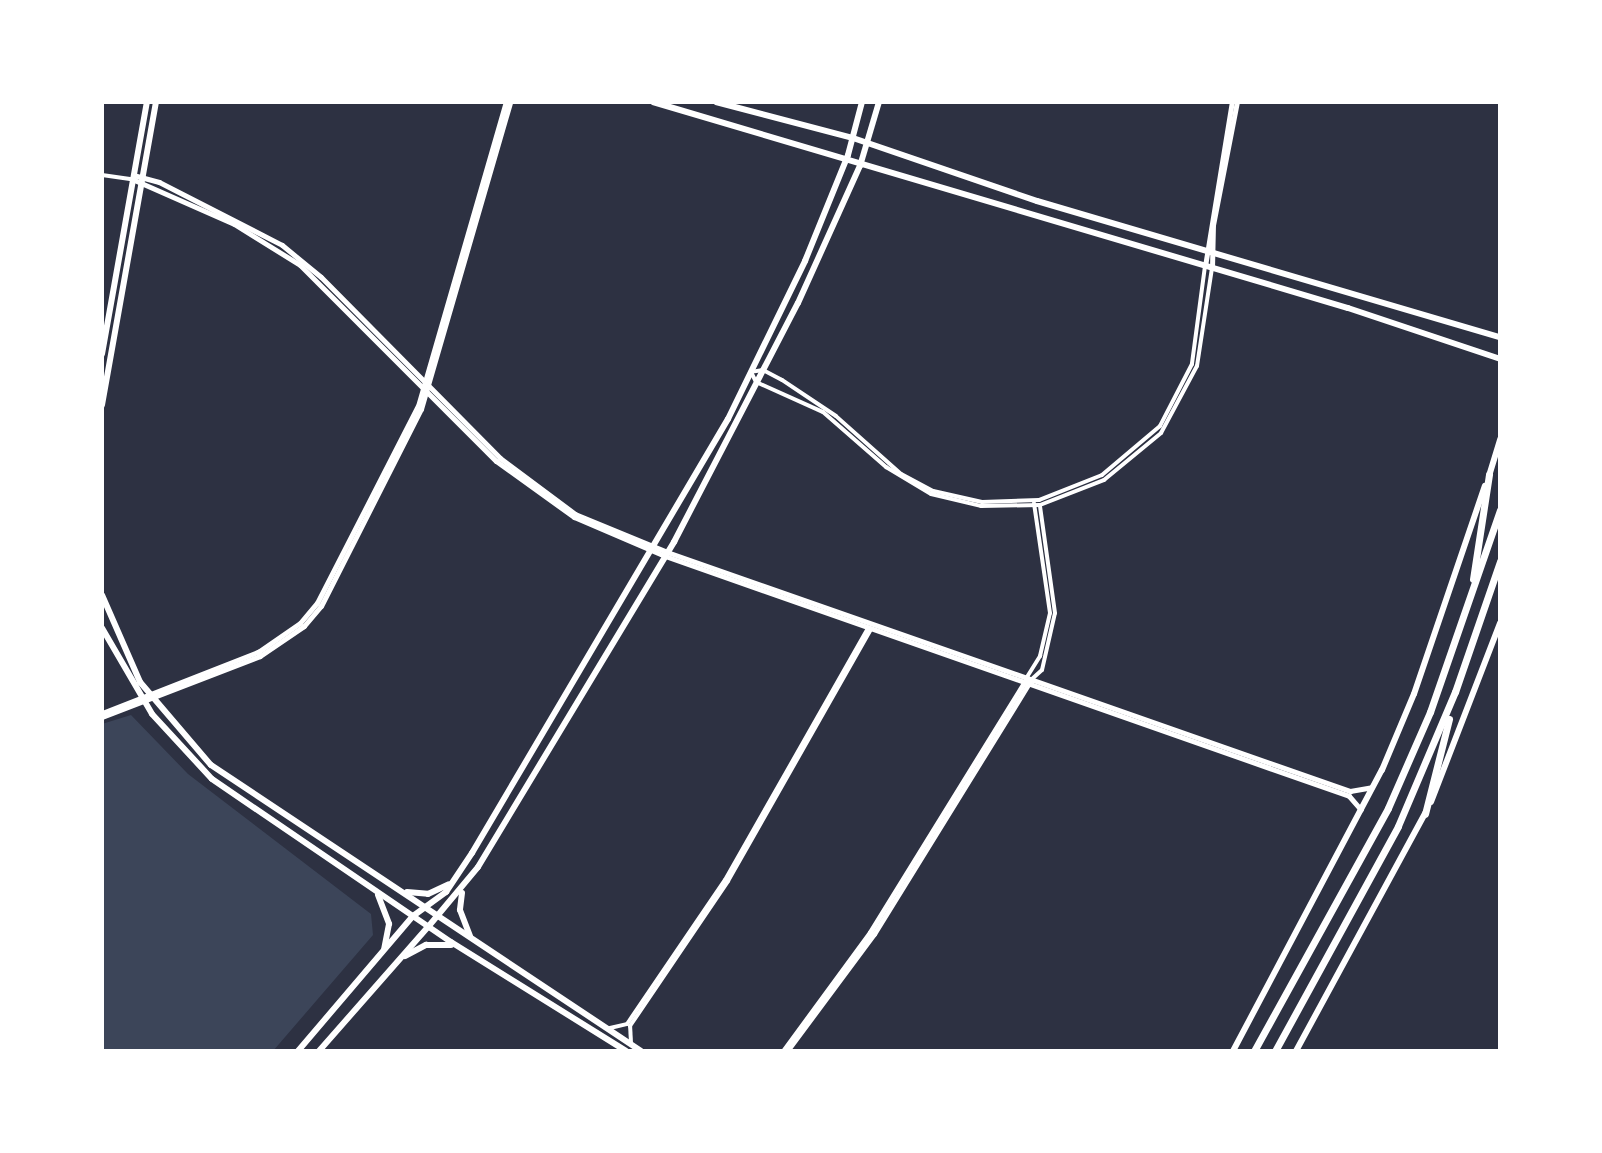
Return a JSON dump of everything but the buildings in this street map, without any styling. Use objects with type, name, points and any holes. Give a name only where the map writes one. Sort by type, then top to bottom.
[{"type":"highway","points":[[1470,601],[1489,474]]},
{"type":"highway","points":[[1254,1051],[1388,808],[1470,601],[1500,510]]},
{"type":"highway","points":[[1275,1051],[1398,826],[1455,692],[1500,561]]},
{"type":"highway","points":[[1425,814],[1455,692]]},
{"type":"main road","points":[[102,354],[147,102]]},
{"type":"main road","points":[[102,405],[156,102]]},
{"type":"main road","points":[[653,102],[860,166],[1451,339],[1500,359]]},
{"type":"main road","points":[[716,102],[853,138],[1209,252],[1500,337]]},
{"type":"main road","points":[[298,1051],[413,916],[439,899],[459,873],[654,549],[751,372],[846,161],[862,102]]},
{"type":"main road","points":[[319,1051],[465,887],[666,554],[763,370],[860,166],[879,102]]},
{"type":"main road","points":[[1233,1051],[1376,784],[1418,682],[1500,439]]},
{"type":"main road","points":[[102,595],[117,640],[150,697],[194,750],[226,778],[641,1051]]},
{"type":"main road","points":[[1296,1051],[1425,814],[1500,623]]},
{"type":"main road","points":[[102,628],[142,700],[212,779],[465,952],[626,1051]]},
{"type":"main road","points":[[399,890],[437,892],[459,873]]},
{"type":"main road","points":[[465,887],[462,919],[479,944]]},
{"type":"main road","points":[[373,890],[389,924],[382,953]]},
{"type":"main road","points":[[396,963],[426,945],[445,944],[465,952]]},
{"type":"street","points":[[102,715],[260,656],[304,626],[337,580],[426,385],[508,102]]},
{"type":"street","points":[[1037,503],[982,502],[933,491],[901,474],[836,416],[763,370],[751,372],[756,382],[823,412],[886,467],[931,494],[981,506],[1037,503],[1102,475],[1160,426],[1192,364],[1234,102]]},
{"type":"street","points":[[102,175],[142,179],[278,249],[538,490],[575,514],[666,554],[872,624],[1354,798],[1360,818]]},
{"type":"street","points":[[785,1051],[870,932],[1028,680],[1042,670],[1055,613],[1037,503]]},
{"type":"street","points":[[605,1027],[627,1024],[704,913],[872,624]]},
{"type":"street","points":[[632,1045],[630,1026],[728,881],[872,624]]},
{"type":"street","points":[[1028,680],[1350,791],[1362,793],[1376,784]]},
{"type":"shaded area","points":[[131,715],[188,774],[371,914],[373,935],[273,1051],[102,1051],[102,724]]}]
